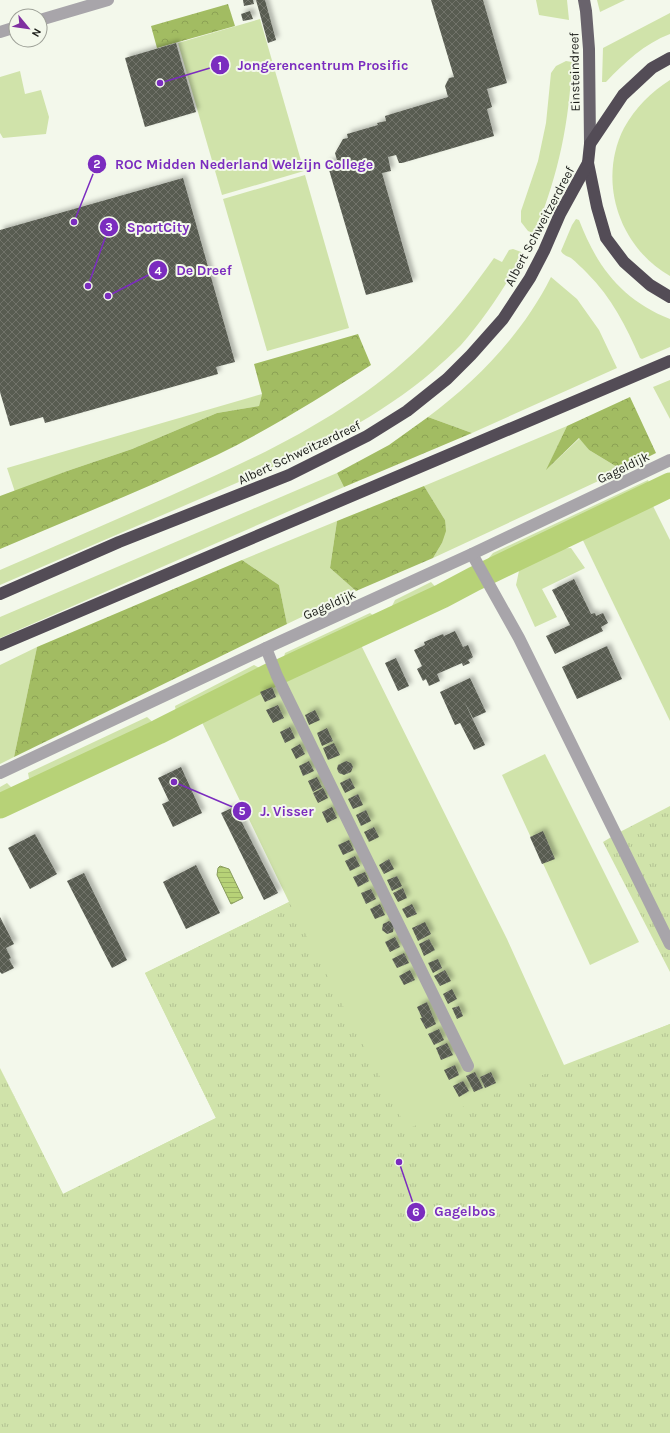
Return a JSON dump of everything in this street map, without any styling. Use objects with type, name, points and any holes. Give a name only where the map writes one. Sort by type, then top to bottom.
[{"type":"highway","points":[[670,58],[652,68],[623,94],[590,144],[588,163],[597,207],[606,238],[624,262],[650,285],[670,297]]},
{"type":"highway","name":"Albert Schweitzerdreef","points":[[0,594],[119,542],[289,474],[367,436],[407,411],[447,379],[503,320],[530,278],[544,251],[560,214],[588,163]]},
{"type":"highway","points":[[0,645],[670,362]]},
{"type":"main road","name":"Einsteindreef","points":[[584,0],[589,49],[590,144]]},
{"type":"street","points":[[48,18],[108,0]]},
{"type":"street","name":"Gageldijk","points":[[0,773],[266,648],[472,554],[670,460]]},
{"type":"street","points":[[472,554],[519,638],[670,944]]},
{"type":"street","points":[[266,648],[276,676],[468,1066]]},
{"type":"green space","points":[[536,0],[567,0],[569,20],[539,15]]},
{"type":"green space","points":[[597,0],[625,0],[600,12]]},
{"type":"green space","points":[[228,4],[235,26],[157,48],[151,26]]},
{"type":"green space","points":[[670,13],[670,34],[643,48],[620,67],[606,82],[602,82],[603,48]]},
{"type":"green space","points":[[260,19],[304,171],[222,195],[178,43]]},
{"type":"green space","points":[[566,61],[572,62],[571,85],[562,148],[544,209],[536,230],[533,233],[528,231],[521,222],[521,211],[538,161],[546,123],[551,73],[556,66]]},
{"type":"green space","points":[[20,71],[25,94],[41,90],[49,117],[46,134],[3,138],[0,133],[0,77]]},
{"type":"green space","points":[[670,80],[670,276],[652,263],[638,248],[626,230],[618,211],[613,190],[613,169],[616,148],[628,121],[644,101]]},
{"type":"green space","points":[[305,175],[349,328],[267,351],[223,199]]},
{"type":"green space","points":[[576,219],[579,220],[594,253],[613,280],[638,302],[670,319],[670,347],[642,359],[640,358],[618,313],[604,292],[579,265],[561,251]]},
{"type":"green space","points":[[513,249],[524,253],[495,300],[461,345],[433,371],[407,392],[380,410],[293,458],[0,585],[0,570],[239,465],[305,431],[336,412],[396,369],[442,324],[494,258],[502,262],[509,250]]},
{"type":"green space","points":[[551,277],[577,299],[599,330],[617,368],[472,433],[428,417],[482,371],[498,354],[527,317],[540,298]]},
{"type":"green space","points":[[358,334],[371,365],[295,412],[237,445],[190,468],[0,549],[0,496],[132,449],[217,413],[259,406],[262,394],[254,364]]},
{"type":"green space","points":[[670,380],[670,419],[653,387]]},
{"type":"green space","points":[[262,394],[259,406],[217,413],[132,449],[70,470],[15,492],[7,468]]},
{"type":"green space","points":[[630,397],[656,453],[622,470],[589,450],[579,438],[546,470],[567,426]]},
{"type":"green space","points":[[428,417],[472,433],[344,487],[337,473],[389,445]]},
{"type":"green space","points":[[567,426],[547,469],[580,438],[589,450],[622,470],[433,558],[442,543],[445,520],[424,486]]},
{"type":"green space","points":[[337,473],[344,487],[0,638],[0,617]]},
{"type":"green space","points":[[648,480],[652,489],[489,568],[487,560],[493,553]]},
{"type":"green space","points":[[424,486],[445,520],[446,531],[442,543],[433,558],[356,591],[330,568],[337,521]]},
{"type":"green space","points":[[648,496],[670,540],[670,721],[577,528]]},
{"type":"green space","points":[[337,521],[330,568],[356,591],[287,624],[279,585],[242,560]]},
{"type":"green space","points":[[571,548],[585,568],[542,589],[557,617],[535,627],[516,585],[520,566],[554,549]]},
{"type":"green space","points":[[242,560],[279,585],[287,624],[14,757],[37,647]]},
{"type":"green space","points":[[431,582],[439,591],[393,612],[391,608],[395,600]]},
{"type":"green space","points":[[370,613],[379,620],[291,660],[284,657],[285,653]]},
{"type":"green space","points":[[357,637],[507,939],[564,1065],[670,1024],[670,1068],[327,1285],[79,1230],[0,1068],[63,1194],[216,1118],[145,973],[289,902],[197,712]]},
{"type":"green space","points":[[37,647],[14,757],[0,764],[0,665]]},
{"type":"green space","points":[[254,665],[265,671],[177,718],[175,706]]},
{"type":"green space","points":[[147,717],[157,726],[39,784],[30,784],[28,773]]},
{"type":"green space","points":[[545,754],[639,942],[590,965],[502,775]]},
{"type":"green space","points":[[7,783],[17,793],[0,801],[0,787]]},
{"type":"green space","points":[[670,806],[670,972],[603,842]]},
{"type":"green space","points":[[289,902],[407,1129],[670,1024],[670,1433],[0,1433],[0,1068],[63,1194],[216,1118],[145,973]]},
{"type":"shaded area","points":[[220,866],[229,869],[243,898],[231,904],[217,875],[218,868]]},
{"type":"building","points":[[243,0],[253,0],[254,4],[244,6]]},
{"type":"building","points":[[256,0],[265,0],[276,40],[268,43]]},
{"type":"building","points":[[431,0],[483,0],[507,83],[487,89],[492,107],[487,109],[494,136],[402,163],[399,163],[396,155],[388,157],[391,171],[382,173],[413,282],[366,295],[327,163],[337,160],[335,153],[343,139],[348,138],[347,134],[378,125],[377,123],[386,121],[385,116],[448,97],[445,86],[449,78],[454,77]]},
{"type":"building","points":[[250,11],[253,19],[243,21],[241,14]]},
{"type":"building","points":[[176,43],[196,112],[145,127],[125,58]]},
{"type":"building","points":[[183,178],[235,362],[216,367],[218,374],[45,423],[43,417],[10,426],[0,392],[0,230]]},
{"type":"building","points":[[574,579],[591,614],[595,613],[596,616],[603,613],[608,623],[601,627],[603,631],[555,654],[546,636],[570,625],[552,590]]},
{"type":"building","points":[[455,631],[463,647],[468,645],[473,657],[468,660],[470,663],[463,666],[462,663],[437,674],[440,681],[429,686],[426,679],[423,681],[417,669],[422,666],[414,650],[425,645],[424,642]]},
{"type":"building","points":[[607,646],[622,679],[577,699],[562,667]]},
{"type":"building","points":[[396,658],[409,686],[398,691],[385,663]]},
{"type":"building","points":[[470,678],[486,712],[473,718],[464,701],[485,745],[474,750],[460,723],[455,725],[440,692]]},
{"type":"building","points":[[272,687],[276,697],[265,702],[260,692]]},
{"type":"building","points":[[278,705],[284,718],[273,723],[266,710]]},
{"type":"building","points":[[315,710],[320,720],[309,725],[305,715]]},
{"type":"building","points":[[290,727],[295,738],[285,743],[280,732]]},
{"type":"building","points":[[327,728],[333,741],[322,746],[317,733]]},
{"type":"building","points":[[334,743],[340,755],[328,760],[323,748]]},
{"type":"building","points":[[300,744],[305,754],[296,759],[291,749]]},
{"type":"building","points":[[309,761],[314,771],[303,776],[299,766]]},
{"type":"building","points":[[346,761],[351,763],[353,767],[351,772],[344,775],[339,773],[337,769],[338,765]]},
{"type":"building","points":[[181,767],[202,813],[173,827],[162,804],[169,801],[158,778]]},
{"type":"building","points":[[317,777],[322,787],[313,792],[308,781]]},
{"type":"building","points":[[350,778],[355,788],[345,793],[340,783]]},
{"type":"building","points":[[323,788],[328,798],[318,803],[313,793]]},
{"type":"building","points":[[358,794],[363,805],[353,809],[348,799]]},
{"type":"building","points":[[234,807],[278,893],[264,900],[221,813]]},
{"type":"building","points":[[332,807],[337,818],[327,823],[322,812]]},
{"type":"building","points":[[366,810],[371,821],[361,826],[356,815]]},
{"type":"building","points":[[374,827],[379,837],[369,842],[364,832]]},
{"type":"building","points":[[543,831],[555,859],[542,864],[530,837]]},
{"type":"building","points":[[35,834],[57,874],[30,889],[8,848]]},
{"type":"building","points":[[349,840],[354,850],[343,855],[338,845]]},
{"type":"building","points":[[355,856],[360,866],[350,871],[345,861]]},
{"type":"building","points":[[389,859],[394,869],[384,874],[379,865]]},
{"type":"building","points":[[196,865],[220,913],[186,929],[163,882]]},
{"type":"building","points":[[365,872],[369,881],[358,887],[353,877]]},
{"type":"building","points":[[84,873],[127,960],[112,968],[67,881]]},
{"type":"building","points":[[397,876],[402,886],[392,891],[387,880]]},
{"type":"building","points":[[403,888],[407,898],[398,902],[393,893]]},
{"type":"building","points":[[371,889],[376,899],[366,904],[361,893]]},
{"type":"building","points":[[380,904],[385,915],[375,919],[370,909]]},
{"type":"building","points":[[412,904],[417,914],[407,918],[402,909]]},
{"type":"building","points":[[0,917],[14,944],[6,948],[11,958],[9,959],[14,968],[2,974],[0,972]]},
{"type":"building","points":[[389,921],[394,925],[393,932],[387,934],[382,930],[383,924]]},
{"type":"building","points":[[425,922],[431,934],[418,941],[412,928]]},
{"type":"building","points":[[395,937],[400,947],[390,952],[385,942]]},
{"type":"building","points":[[429,939],[435,950],[424,956],[419,944]]},
{"type":"building","points":[[404,953],[409,963],[397,968],[392,959]]},
{"type":"building","points":[[438,959],[442,968],[433,973],[428,963]]},
{"type":"building","points":[[410,970],[415,980],[404,985],[399,976]]},
{"type":"building","points":[[445,970],[451,981],[440,986],[434,976]]},
{"type":"building","points":[[452,989],[457,999],[448,1004],[443,994]]},
{"type":"building","points":[[427,1002],[436,1024],[426,1029],[420,1018],[422,1018],[417,1007]]},
{"type":"building","points":[[459,1006],[463,1016],[457,1019],[452,1008]]},
{"type":"building","points":[[439,1029],[444,1040],[434,1045],[428,1034]]},
{"type":"building","points":[[447,1043],[453,1055],[441,1060],[436,1048]]},
{"type":"building","points":[[455,1065],[459,1075],[449,1080],[444,1070]]},
{"type":"building","points":[[475,1072],[483,1088],[474,1092],[466,1076]]},
{"type":"building","points":[[491,1072],[496,1083],[485,1088],[480,1077]]},
{"type":"building","points":[[463,1081],[469,1091],[459,1097],[453,1086]]},
{"type":"waterway","points":[[283,670],[442,596],[474,579],[670,485]]},
{"type":"waterway","points":[[0,806],[158,732],[271,675]]},
{"type":"place","name":"Jongerencentrum Prosific","points":[[160,83]]},
{"type":"place","name":"ROC Midden Nederland Welzijn College","points":[[74,222]]},
{"type":"place","name":"SportCity","points":[[88,286]]},
{"type":"place","name":"De Dreef","points":[[108,296]]},
{"type":"place","name":"J. Visser","points":[[174,782]]},
{"type":"place","name":"Gagelbos","points":[[399,1162]]}]
